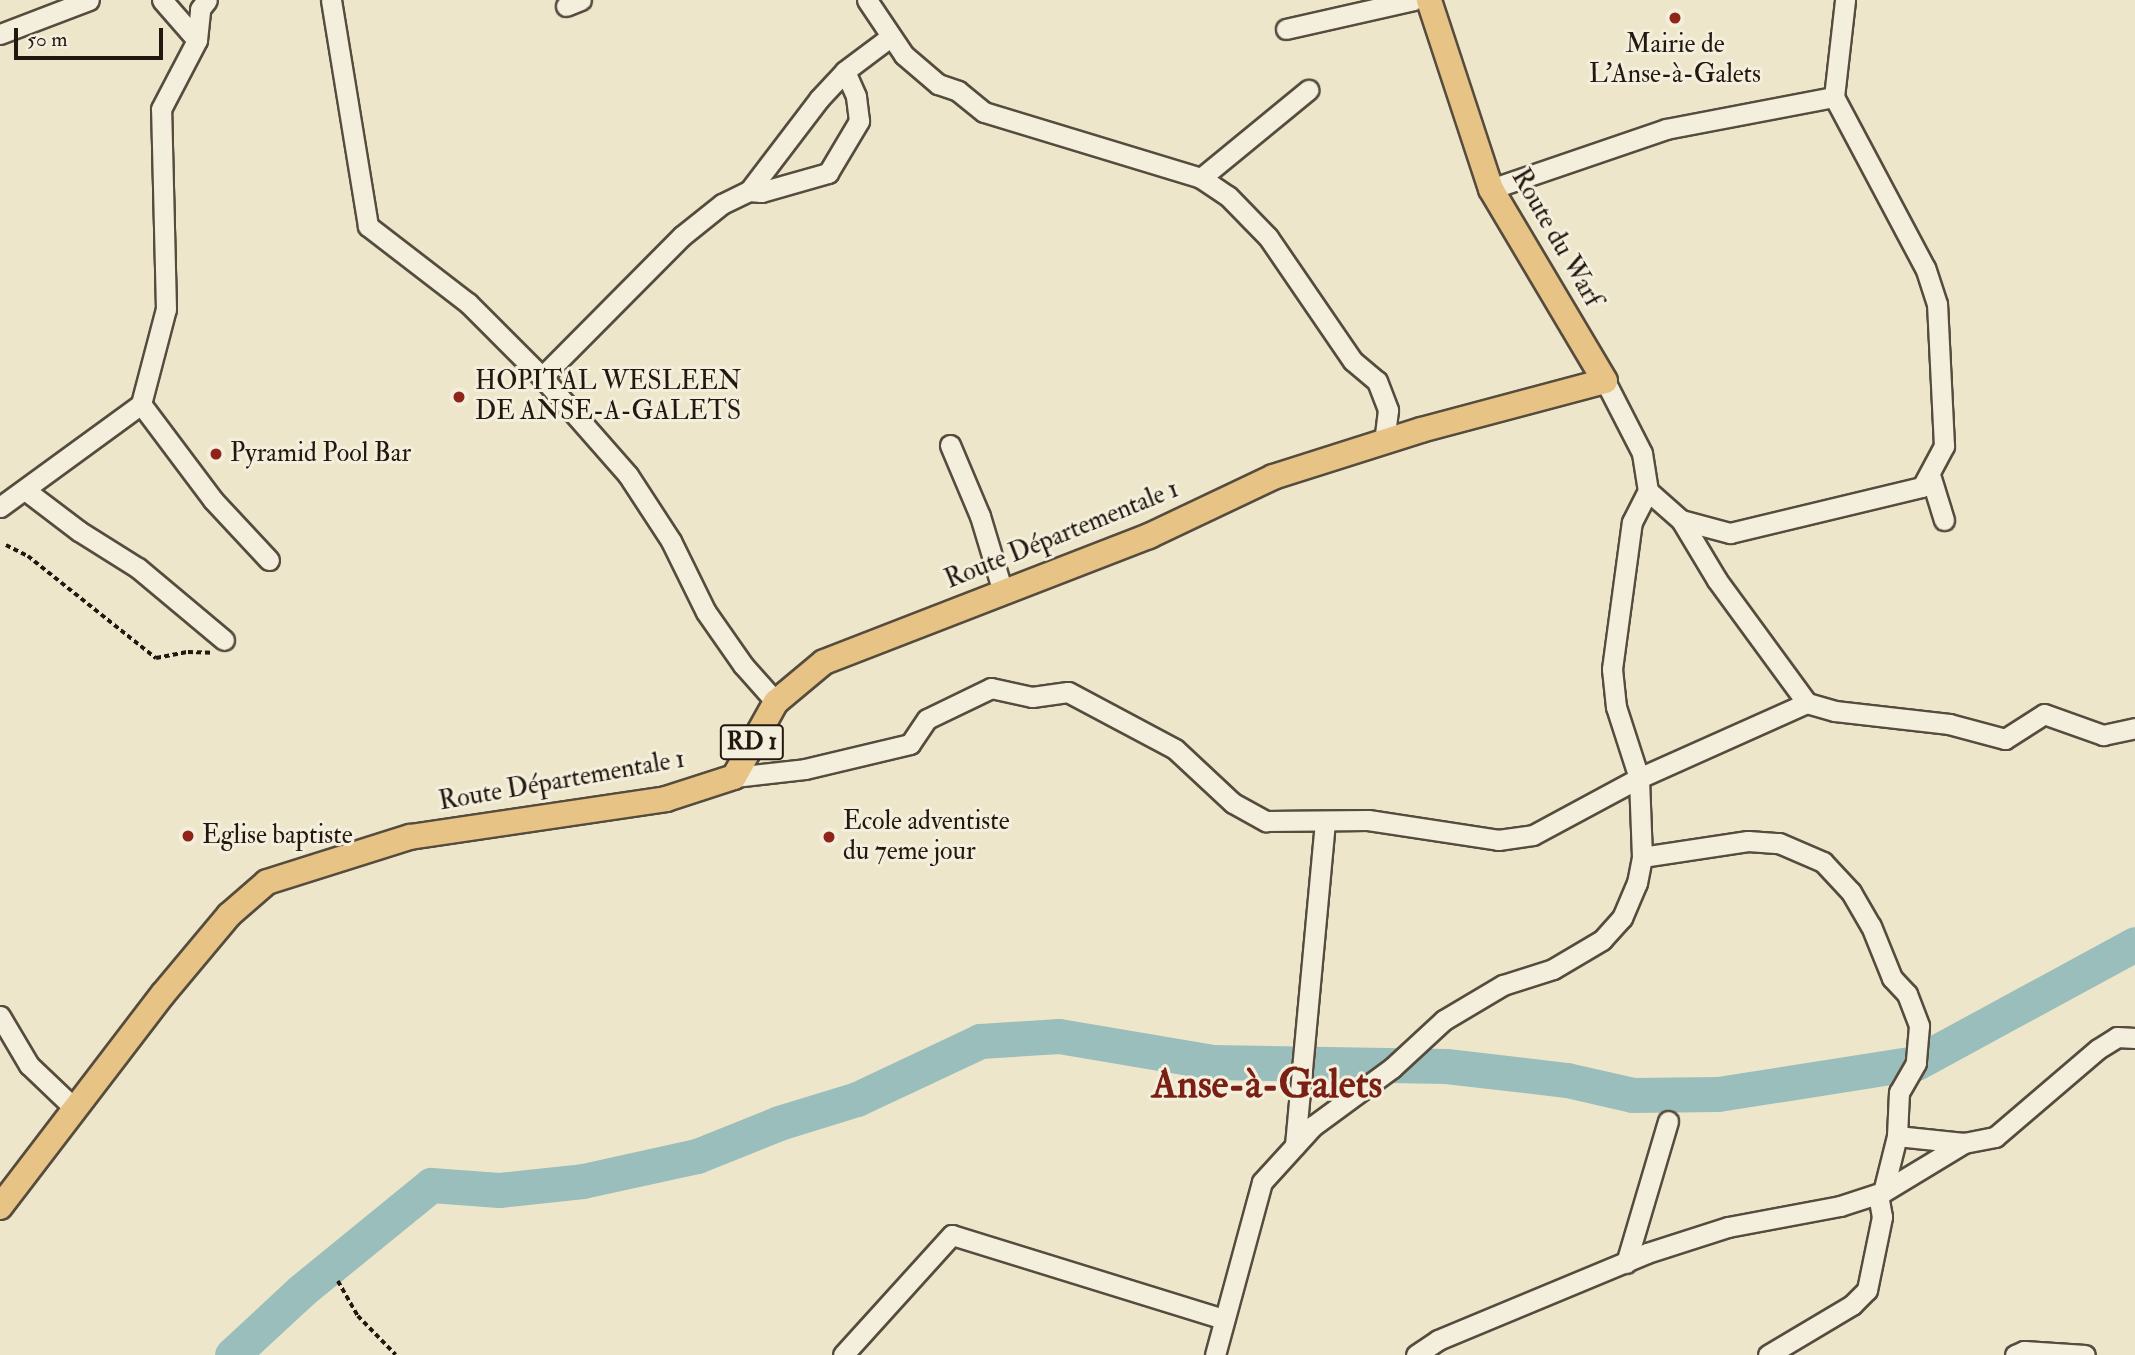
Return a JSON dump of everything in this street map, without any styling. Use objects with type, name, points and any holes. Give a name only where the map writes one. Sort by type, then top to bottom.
[{"type":"main road","name":"Route du Warf","points":[[1429,0],[1491,189],[1605,381]]},
{"type":"main road","name":"Route Départementale 1","points":[[0,1207],[221,925],[267,882],[410,837],[666,799],[734,777],[776,702],[824,662],[1149,536],[1273,477],[1384,442],[1605,381]]},
{"type":"street","points":[[0,34],[89,0]]},
{"type":"street","points":[[162,0],[197,40]]},
{"type":"street","points":[[0,507],[141,404],[166,309],[161,109],[197,40],[200,9],[207,0]]},
{"type":"street","points":[[331,0],[368,226],[468,303],[542,377],[628,475],[671,541],[706,612],[743,665],[776,702]]},
{"type":"street","points":[[867,0],[889,38],[937,84],[958,91],[984,111],[1201,178],[1228,195],[1268,236],[1353,361],[1377,381],[1388,410],[1384,442]]},
{"type":"street","points":[[1286,29],[1414,0]]},
{"type":"street","points":[[1681,520],[1730,533],[1922,487],[1931,478],[1944,446],[1937,304],[1925,268],[1834,97],[1845,0]]},
{"type":"street","points":[[542,377],[682,236],[722,204],[749,191],[767,172],[788,136],[845,71],[889,38]]},
{"type":"street","points":[[749,191],[761,192],[828,173],[859,121],[856,96],[845,71]]},
{"type":"street","points":[[1201,178],[1308,90]]},
{"type":"street","points":[[1491,189],[1666,129],[1834,97]]},
{"type":"street","points":[[1215,1355],[1262,1182],[1295,1145],[1313,1126],[1392,1068],[1444,1020],[1503,985],[1553,969],[1602,940],[1622,918],[1642,857],[1639,778],[1616,707],[1612,669],[1632,522],[1648,491],[1642,453],[1605,381]]},
{"type":"street","points":[[141,404],[213,500],[269,560]]},
{"type":"street","points":[[950,445],[980,516],[1003,592]]},
{"type":"street","points":[[1931,478],[1944,520]]},
{"type":"street","points":[[25,490],[79,531],[138,568],[224,640]]},
{"type":"street","points":[[1648,491],[1681,520],[1717,580],[1807,704]]},
{"type":"street","points":[[734,777],[805,769],[910,744],[927,719],[991,688],[1032,697],[1068,692],[1175,749],[1233,803],[1266,821],[1325,824],[1368,820],[1498,840],[1533,835],[1639,778],[1807,704],[1835,711],[1949,724],[2005,738],[2043,714],[2103,736],[2135,728]]},
{"type":"street","points":[[1295,1145],[1325,824]]},
{"type":"street","points":[[1642,857],[1748,841],[1779,843],[1823,862],[1851,892],[1871,926],[1892,978],[1907,994],[1919,1026],[1916,1063],[1899,1092],[1897,1136],[1881,1193],[1882,1217],[1867,1290],[1852,1305],[1768,1355]]},
{"type":"street","points":[[0,1016],[29,1065],[75,1109]]},
{"type":"street","points":[[1897,1136],[1964,1143],[1995,1137],[2098,1049],[2118,1037],[2135,1038]]},
{"type":"street","points":[[1626,1263],[1668,1121]]},
{"type":"street","points":[[1416,1355],[1438,1340],[1626,1263],[1728,1227],[1840,1206],[1881,1193],[1964,1143]]},
{"type":"street","points":[[843,1355],[952,1236],[1224,1319]]},
{"type":"street","points":[[2015,1355],[2024,1351],[2085,1355]]},
{"type":"path","points":[[6,545],[28,556],[156,658],[188,652],[206,656],[218,651],[224,640]]},
{"type":"path","points":[[338,1280],[358,1316],[396,1355]]},
{"type":"waterway","points":[[232,1355],[301,1291],[431,1185],[499,1190],[583,1181],[697,1156],[779,1123],[857,1099],[980,1041],[1059,1036],[1213,1062],[1446,1066],[1567,1080],[1633,1095],[1718,1094],[1916,1063],[2135,944]]},
{"type":"place","name":"Mairie de L'Anse-à-Galets","points":[[1675,18]]},
{"type":"place","name":"HOPITAL WESLEEN DE ANSE-A-GALETS","points":[[459,397]]},
{"type":"place","name":"Pyramid Pool Bar","points":[[216,454]]},
{"type":"place","name":"Eglise baptiste","points":[[188,836]]},
{"type":"place","name":"Ecole adventiste du 7eme jour","points":[[829,837]]},
{"type":"district","name":"Anse-à-Galets","points":[[1267,1085]]}]
